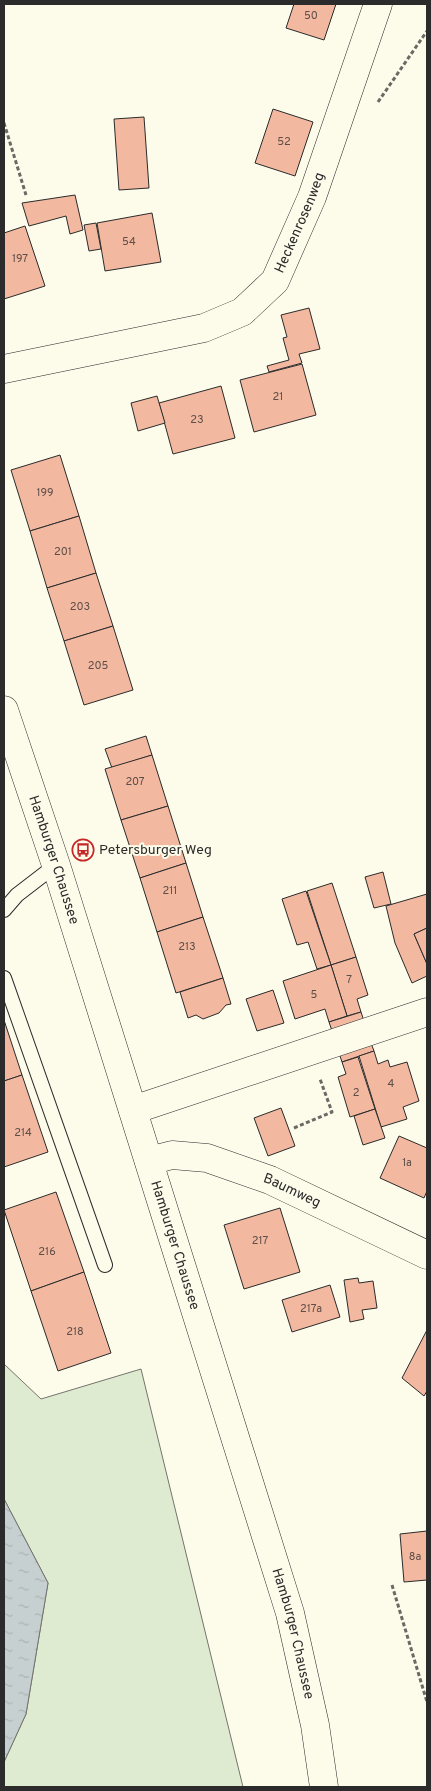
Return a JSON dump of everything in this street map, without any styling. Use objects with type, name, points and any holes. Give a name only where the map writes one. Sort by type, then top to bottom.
[{"type":"street","name":"Heckenrosenweg","points":[[4,368],[204,328],[242,312],[275,281],[312,197],[378,4]]},
{"type":"street","name":"Hamburger Chaussee","points":[[4,710],[56,866],[290,1613],[315,1725],[324,1787]]},
{"type":"street","points":[[133,1110],[427,1012]]},
{"type":"street","name":"Baumweg","points":[[149,1160],[172,1155],[207,1158],[270,1180],[427,1254]]},
{"type":"lane","points":[[4,910],[17,895],[56,866]]},
{"type":"lane","points":[[4,978],[105,1266]]},
{"type":"path","points":[[4,123],[5,133],[26,195]]},
{"type":"path","points":[[294,1128],[332,1112],[310,1051]]},
{"type":"path","points":[[392,1585],[427,1702]]},
{"type":"green space","points":[[4,1364],[41,1399],[141,1369],[243,1787],[4,1787],[4,1762],[26,1714],[48,1583],[4,1499]]},
{"type":"water","points":[[4,1499],[48,1583],[26,1714],[4,1762]]},
{"type":"building","points":[[294,4],[336,4],[324,40],[286,28]]},
{"type":"building","points":[[273,109],[313,122],[295,176],[255,163]]},
{"type":"building","points":[[144,117],[149,188],[119,190],[114,119]]},
{"type":"building","points":[[75,195],[83,230],[70,234],[66,216],[29,226],[22,203]]},
{"type":"building","points":[[152,213],[161,262],[105,271],[97,223]]},
{"type":"building","points":[[96,223],[101,249],[89,251],[84,225]]},
{"type":"building","points":[[25,226],[45,286],[4,299],[4,233]]},
{"type":"building","points":[[309,308],[320,349],[299,354],[302,363],[269,372],[267,366],[289,360],[283,338],[287,337],[281,315]]},
{"type":"building","points":[[302,364],[316,415],[254,432],[240,380]]},
{"type":"building","points":[[221,386],[235,438],[173,454],[159,403]]},
{"type":"building","points":[[157,396],[165,423],[138,431],[131,403]]},
{"type":"building","points":[[60,455],[79,516],[30,531],[11,470]]},
{"type":"building","points":[[79,516],[96,573],[47,588],[30,531]]},
{"type":"building","points":[[96,573],[113,626],[64,641],[47,588]]},
{"type":"building","points":[[113,626],[133,690],[84,705],[64,641]]},
{"type":"building","points":[[146,736],[152,755],[112,768],[105,749]]},
{"type":"building","points":[[152,755],[168,806],[121,820],[105,769]]},
{"type":"building","points":[[168,806],[186,863],[140,878],[121,820]]},
{"type":"building","points":[[186,863],[203,917],[157,932],[140,878]]},
{"type":"building","points":[[383,872],[391,904],[374,908],[365,877]]},
{"type":"building","points":[[332,883],[356,957],[331,965],[307,891]]},
{"type":"building","points":[[306,891],[331,965],[317,969],[308,942],[297,945],[282,899]]},
{"type":"building","points":[[427,894],[427,928],[414,934],[427,964],[427,976],[412,983],[395,943],[386,906]]},
{"type":"building","points":[[203,917],[223,978],[176,993],[157,932]]},
{"type":"building","points":[[427,928],[427,964],[414,934]]},
{"type":"building","points":[[356,957],[368,995],[357,999],[361,1012],[347,1016],[331,965]]},
{"type":"building","points":[[331,965],[347,1016],[329,1022],[325,1009],[295,1019],[283,981]]},
{"type":"building","points":[[223,978],[231,1004],[226,1005],[219,1013],[203,1019],[196,1015],[188,1018],[180,992]]},
{"type":"building","points":[[273,990],[284,1023],[257,1031],[246,999]]},
{"type":"building","points":[[361,1012],[364,1021],[332,1031],[329,1022]]},
{"type":"building","points":[[4,1020],[22,1075],[4,1081]]},
{"type":"building","points":[[371,1043],[374,1051],[342,1062],[339,1053]]},
{"type":"building","points":[[374,1051],[378,1064],[388,1060],[390,1067],[407,1062],[419,1101],[403,1107],[407,1119],[381,1127],[359,1056]]},
{"type":"building","points":[[358,1057],[375,1109],[350,1117],[338,1077],[346,1074],[342,1062]]},
{"type":"building","points":[[22,1075],[48,1152],[4,1167],[4,1081]]},
{"type":"building","points":[[281,1108],[295,1146],[268,1156],[254,1118]]},
{"type":"building","points":[[375,1109],[385,1138],[363,1145],[354,1116]]},
{"type":"building","points":[[399,1136],[427,1148],[427,1191],[424,1198],[380,1178]]},
{"type":"building","points":[[56,1192],[84,1272],[31,1291],[4,1210]]},
{"type":"building","points":[[280,1208],[300,1272],[244,1289],[224,1225]]},
{"type":"building","points":[[84,1272],[111,1353],[58,1371],[31,1291]]},
{"type":"building","points":[[358,1278],[359,1283],[373,1281],[377,1308],[362,1310],[364,1319],[350,1322],[344,1280]]},
{"type":"building","points":[[330,1285],[340,1317],[292,1332],[282,1300]]},
{"type":"building","points":[[427,1330],[427,1391],[424,1396],[402,1378]]},
{"type":"building","points":[[427,1531],[427,1580],[404,1582],[400,1534]]},
{"type":"place","name":"Petersburger Weg","points":[[83,850]]}]
